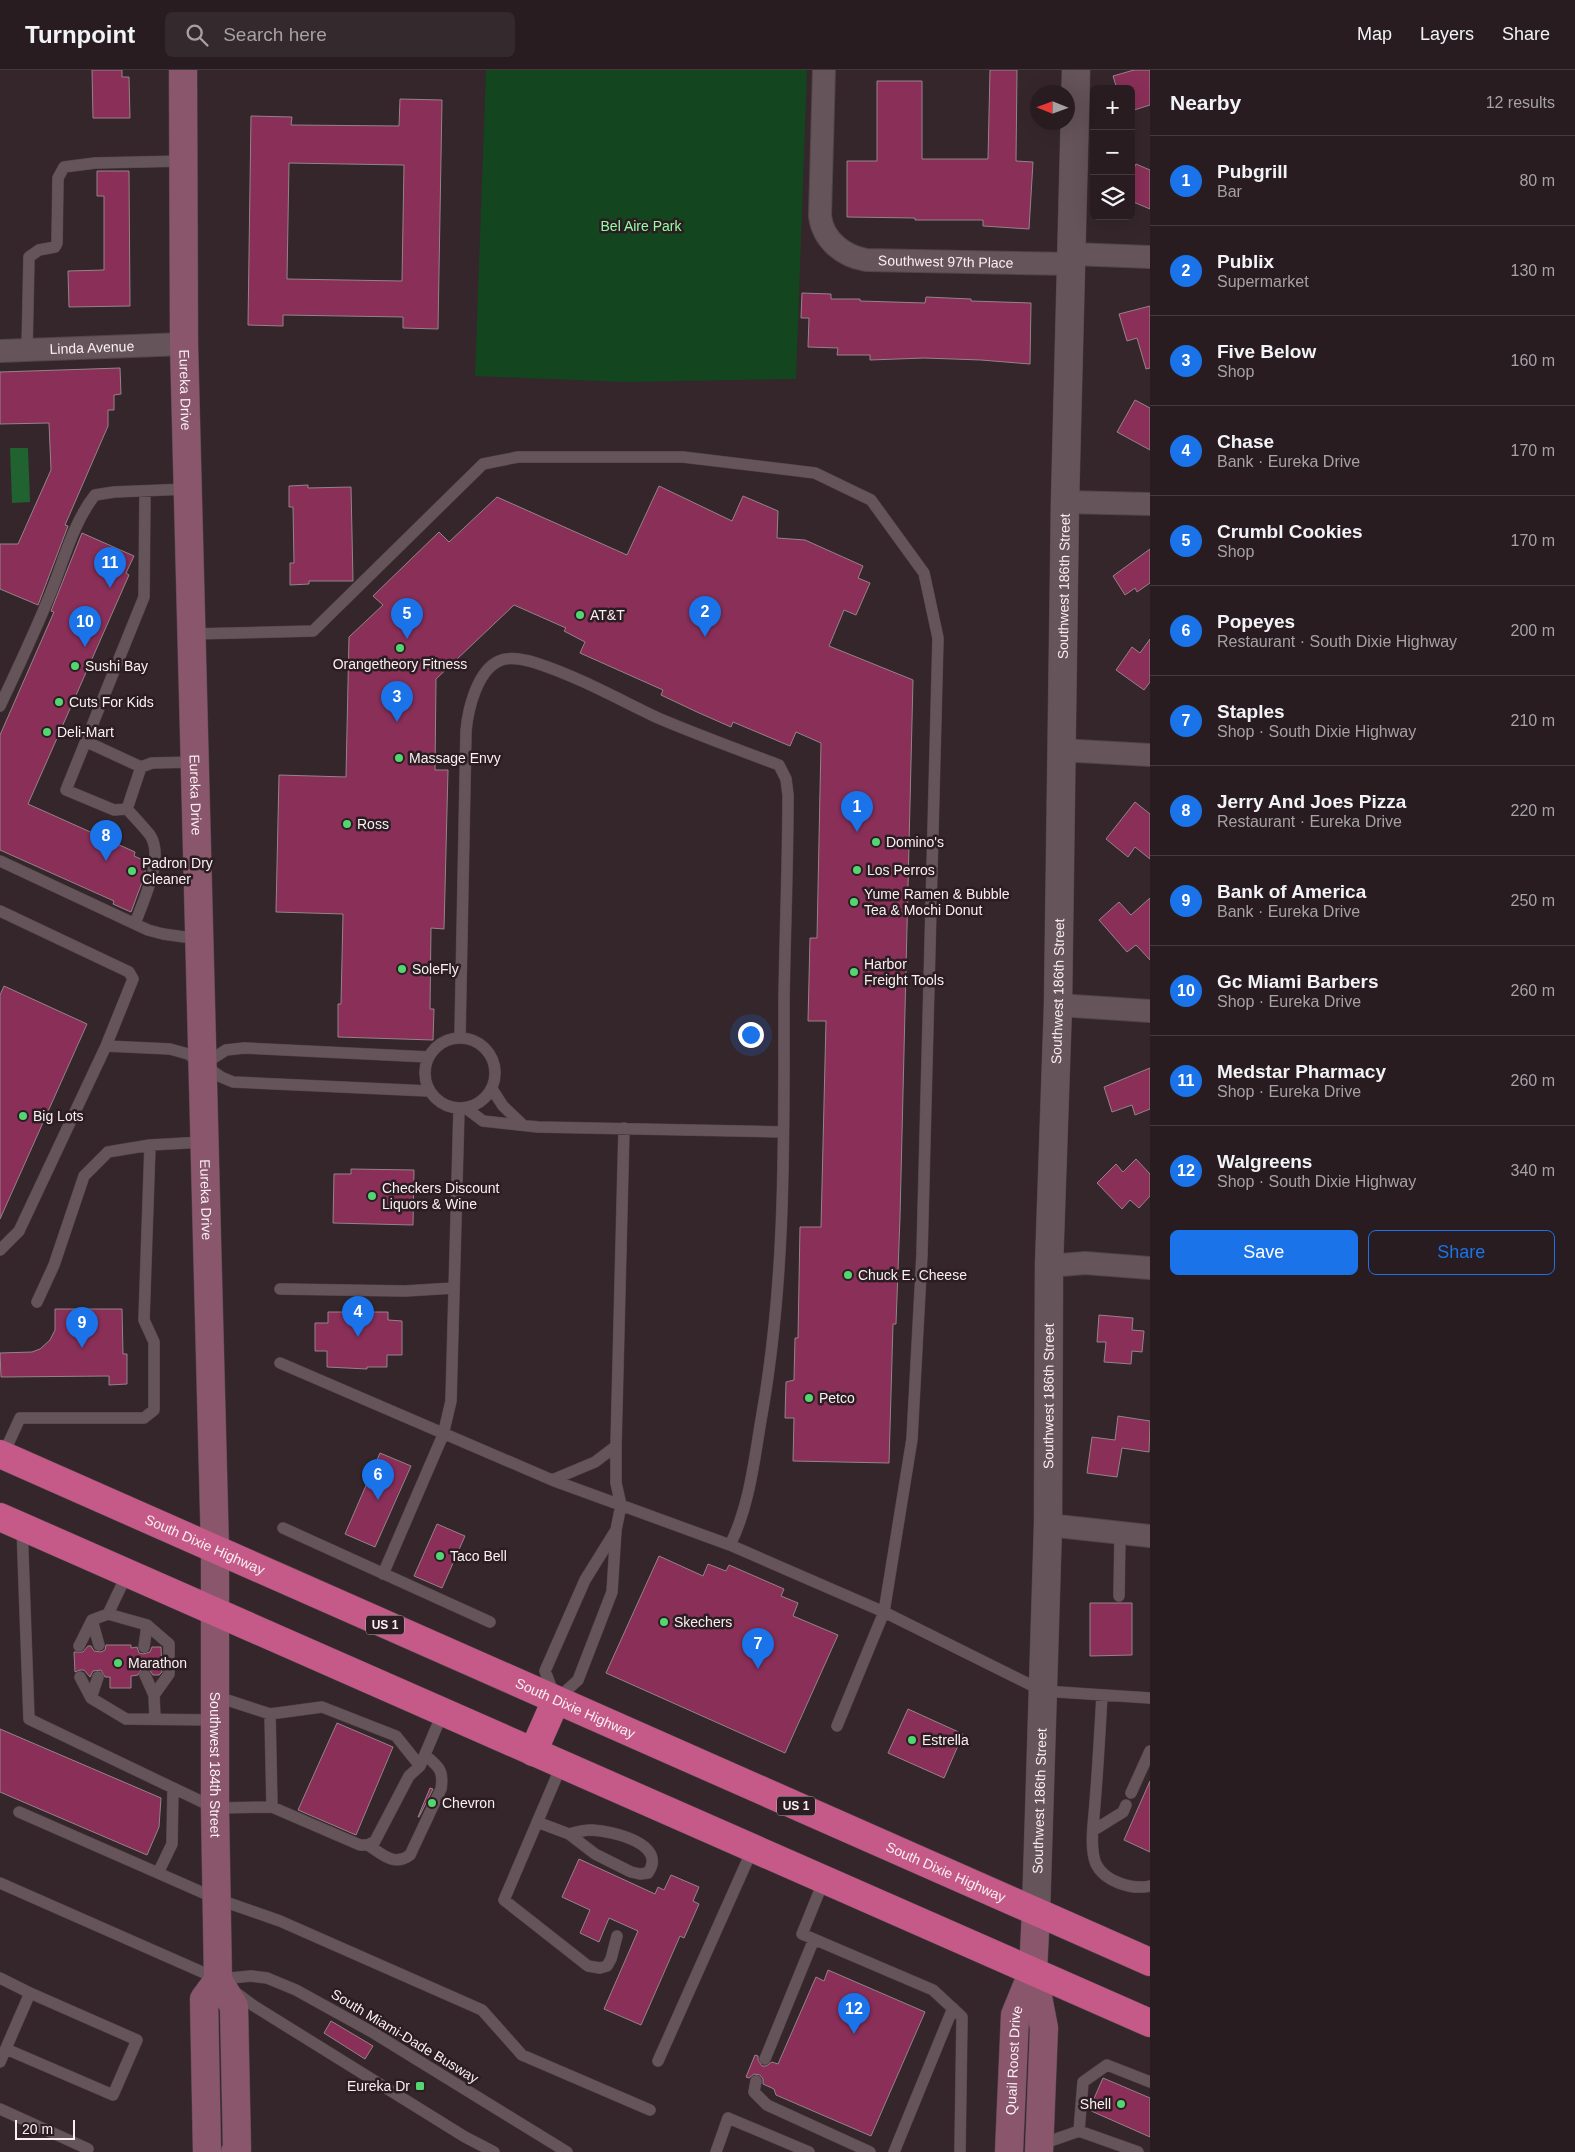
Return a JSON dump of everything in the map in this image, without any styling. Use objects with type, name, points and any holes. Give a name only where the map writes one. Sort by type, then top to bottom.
[{"type":"highway","name":"South Dixie Highway","points":[[2,1455],[1150,1962]]},
{"type":"highway","points":[[11,1522],[1150,2023]]},
{"type":"highway","points":[[533,1752],[556,1700]]},
{"type":"main road","name":"Eureka Drive","points":[[183,70],[184,344],[215,1550]]},
{"type":"main road","name":"Southwest 184th Street","points":[[215,1550],[215,1808],[218,1980]]},
{"type":"main road","name":"Quail Roost Drive","points":[[1036,1912],[1033,1971],[1044,2028],[1039,2148]]},
{"type":"main road","name":"Quail Roost Drive","points":[[1009,2152],[1015,2015],[1033,1971]]},
{"type":"main road","points":[[207,2152],[204,1999],[218,1980],[234,2006],[237,2149],[235,2152]]},
{"type":"street","name":"Southwest 97th Place","points":[[824,70],[821,223],[826,236],[841,250],[854,258],[866,260],[1150,257]]},
{"type":"street","name":"Southwest 186th Street","points":[[1036,1912],[1048,1525],[1049,1266],[1058,1004],[1060,750],[1076,70]]},
{"type":"street","name":"Linda Avenue","points":[[0,351],[184,344]]},
{"type":"street","points":[[1065,502],[1150,504]]},
{"type":"street","points":[[1060,750],[1150,756]]},
{"type":"street","points":[[1058,1004],[1150,1010]]},
{"type":"street","points":[[1049,1266],[1085,1263],[1150,1268]]},
{"type":"street","points":[[1048,1525],[1150,1536]]},
{"type":"lane","points":[[27,350],[29,256],[39,250],[55,247],[58,243],[58,178],[64,167],[95,163],[184,162]]},
{"type":"lane","points":[[191,634],[314,631],[483,464],[518,457],[683,457],[815,473],[871,500],[924,573],[938,638],[922,1254],[912,1439],[884,1612],[837,1726]]},
{"type":"lane","points":[[0,706],[49,598],[87,504],[94,495],[188,489]]},
{"type":"lane","points":[[127,809],[114,810],[66,790],[144,597],[146,557],[145,492]]},
{"type":"lane","points":[[460,1037],[462,852],[468,714],[478,685],[499,660],[526,660],[584,683],[673,724],[779,765],[786,779],[788,795],[783,1132],[778,1277],[772,1352],[753,1466],[744,1510],[730,1545]]},
{"type":"lane","points":[[87,742],[141,767],[152,763],[195,762]]},
{"type":"lane","points":[[127,809],[141,767]]},
{"type":"lane","points":[[127,809],[151,836],[154,852],[154,870],[135,924]]},
{"type":"lane","points":[[0,861],[135,924],[163,934],[199,939]]},
{"type":"lane","points":[[0,911],[131,973],[133,983],[106,1046],[19,1231],[0,1250]]},
{"type":"lane","points":[[463,1109],[477,1105],[486,1098],[492,1089],[496,1069],[488,1051],[474,1040],[460,1037],[442,1043],[429,1057],[425,1074],[429,1091],[442,1104],[463,1109],[483,1120],[523,1125],[783,1132]]},
{"type":"lane","points":[[106,1046],[170,1050],[188,1054],[221,1078],[233,1082],[429,1091]]},
{"type":"lane","points":[[202,1065],[226,1050],[244,1048],[429,1057]]},
{"type":"lane","points":[[492,1089],[503,1106],[523,1125]]},
{"type":"lane","points":[[383,1574],[443,1435],[451,1401],[454,1288],[463,1109]]},
{"type":"lane","points":[[616,1530],[585,1580],[545,1671],[556,1700],[578,1680],[612,1592],[616,1530],[621,1505],[616,1483],[616,1446],[624,1128]]},
{"type":"lane","points":[[37,1302],[54,1265],[84,1176],[108,1152],[150,1145],[204,1142]]},
{"type":"lane","points":[[2,1455],[20,1418],[144,1418],[154,1410],[154,1342],[144,1320],[150,1145]]},
{"type":"lane","points":[[280,1289],[405,1291],[454,1288]]},
{"type":"lane","points":[[280,1363],[443,1435],[552,1480],[730,1545],[884,1612],[1043,1691],[1150,1698]]},
{"type":"lane","points":[[552,1480],[596,1462],[616,1446]]},
{"type":"lane","points":[[11,1522],[29,1719],[215,1808],[272,1807],[360,1845],[368,1845],[375,1841],[409,1776],[423,1761],[443,1712]]},
{"type":"lane","points":[[282,1528],[490,1622]]},
{"type":"lane","points":[[1119,1596],[1120,1532]]},
{"type":"lane","points":[[108,1614],[127,1574]]},
{"type":"lane","points":[[80,1646],[92,1620],[108,1614],[147,1624],[169,1644],[168,1674],[154,1695]]},
{"type":"lane","points":[[92,1620],[99,1645]]},
{"type":"lane","points":[[144,1647],[147,1624]]},
{"type":"lane","points":[[145,1675],[154,1695],[155,1719]]},
{"type":"lane","points":[[80,1677],[92,1698],[126,1719],[155,1719],[215,1708],[270,1714],[322,1707],[396,1736],[423,1761],[439,1767],[442,1782],[441,1789],[410,1855],[400,1860],[390,1860],[368,1845]]},
{"type":"lane","points":[[92,1698],[98,1677]]},
{"type":"lane","points":[[1102,1695],[1094,1830],[1095,1862],[1102,1871],[1118,1882],[1130,1887],[1150,1886]]},
{"type":"lane","points":[[270,1714],[272,1807]]},
{"type":"lane","points":[[1131,1793],[1150,1751]]},
{"type":"lane","points":[[562,1764],[504,1900],[588,1966],[600,1968],[607,1966],[611,1959],[617,1936]]},
{"type":"lane","points":[[158,1873],[172,1844],[173,1788]]},
{"type":"lane","points":[[1094,1830],[1123,1812],[1126,1805]]},
{"type":"lane","points":[[19,1812],[217,1899],[280,1921],[482,2010],[522,2056],[650,2110]]},
{"type":"lane","points":[[537,1822],[569,1834],[595,1854],[631,1872],[648,1873],[653,1866],[654,1859],[647,1848],[636,1841],[592,1830],[569,1834]]},
{"type":"lane","points":[[658,2061],[753,1848]]},
{"type":"lane","points":[[824,1879],[802,1934],[933,1990],[962,2017],[960,2152]]},
{"type":"lane","points":[[0,1883],[218,1980],[254,2006],[465,2137],[494,2152]]},
{"type":"lane","points":[[765,2059],[814,1939]]},
{"type":"lane","name":"South Miami-Dade Busway","points":[[218,1980],[251,1976],[267,1978],[296,1990],[372,2032],[566,2152]]},
{"type":"lane","points":[[0,1978],[137,2040],[113,2095],[6,2050]]},
{"type":"lane","points":[[0,2062],[30,1993]]},
{"type":"lane","points":[[894,2152],[953,2008]]},
{"type":"lane","points":[[1079,2131],[1083,2082],[1107,2065],[1150,2082]]},
{"type":"lane","points":[[756,2081],[754,2092],[767,2105],[870,2152]]},
{"type":"lane","points":[[0,2109],[88,2149],[86,2152]]},
{"type":"lane","points":[[716,2152],[728,2118],[809,2152]]},
{"type":"lane","points":[[1039,2148],[1079,2131],[1138,2152]]},
{"type":"green space","name":"Bel Aire Park","points":[[486,70],[807,70],[796,379],[625,382],[475,376]]},
{"type":"shaded area","points":[[10,448],[28,448],[30,502],[12,503]]},
{"type":"building","points":[[92,70],[122,70],[122,77],[129,77],[130,118],[93,118]]},
{"type":"building","points":[[990,70],[1017,70],[1016,161],[1033,162],[1029,229],[983,226],[983,220],[847,217],[847,161],[877,161],[877,81],[922,81],[922,159],[988,159]]},
{"type":"building","points":[[1134,70],[1150,70],[1150,105],[1135,110],[1135,85],[1116,85],[1113,76]]},
{"type":"building","points":[[400,99],[442,100],[438,329],[403,328],[403,317],[283,315],[283,326],[248,325],[251,116],[292,117],[291,125],[399,126]],"holes":[[[289,163],[404,165],[402,281],[287,279]]]},
{"type":"building","points":[[1136,164],[1150,170],[1150,209],[1135,203]]},
{"type":"building","points":[[97,171],[129,171],[130,306],[69,307],[68,271],[104,270],[104,196],[97,196]]},
{"type":"building","points":[[802,293],[831,294],[831,299],[860,299],[860,301],[925,303],[926,297],[1031,303],[1030,364],[924,358],[870,360],[870,355],[837,355],[838,348],[808,347],[809,318],[801,318]]},
{"type":"building","points":[[1150,306],[1150,368],[1146,369],[1137,338],[1127,341],[1119,314]]},
{"type":"building","points":[[120,368],[121,394],[114,395],[114,410],[108,410],[108,426],[65,525],[68,526],[38,605],[0,589],[0,544],[18,544],[51,470],[49,423],[0,424],[0,372]]},
{"type":"building","points":[[1135,400],[1150,408],[1150,450],[1117,432]]},
{"type":"building","points":[[308,485],[308,488],[351,487],[353,581],[309,581],[309,584],[290,585],[290,563],[294,563],[293,507],[289,507],[289,486]]},
{"type":"building","points":[[659,486],[732,521],[743,496],[778,511],[777,538],[805,540],[863,566],[858,578],[870,583],[856,615],[844,610],[829,646],[913,680],[900,1217],[896,1324],[893,1324],[889,1463],[793,1461],[794,1418],[785,1418],[786,1382],[794,1380],[795,1338],[798,1338],[800,1227],[821,1227],[826,1021],[808,1021],[810,938],[817,938],[821,743],[796,732],[790,746],[733,722],[731,727],[697,712],[661,695],[663,690],[580,653],[585,642],[564,631],[566,628],[514,605],[436,679],[435,770],[448,770],[444,929],[431,928],[430,1009],[434,1009],[433,1040],[338,1037],[338,1004],[341,1004],[343,914],[276,912],[279,775],[346,777],[349,637],[383,605],[373,596],[439,532],[449,542],[497,497],[627,555]]},
{"type":"building","points":[[82,533],[134,556],[126,573],[129,575],[28,804],[135,852],[134,856],[147,862],[144,877],[131,912],[113,904],[114,901],[0,850],[0,735],[54,612],[51,611]]},
{"type":"building","points":[[1150,549],[1150,583],[1137,592],[1135,588],[1125,595],[1113,576]]},
{"type":"building","points":[[1150,639],[1150,682],[1144,690],[1116,670],[1132,647],[1140,653]]},
{"type":"building","points":[[1135,802],[1150,814],[1150,859],[1135,847],[1128,857],[1106,839]]},
{"type":"building","points":[[1150,898],[1150,960],[1136,945],[1127,952],[1099,920],[1119,902],[1131,915]]},
{"type":"building","name":"Big Lots","points":[[4,986],[87,1024],[0,1219],[0,995]]},
{"type":"building","points":[[1150,1068],[1150,1109],[1135,1115],[1132,1105],[1112,1112],[1104,1087]]},
{"type":"building","points":[[1136,1159],[1150,1174],[1150,1196],[1139,1208],[1130,1200],[1122,1209],[1097,1183],[1116,1164],[1123,1172]]},
{"type":"building","points":[[351,1169],[414,1170],[413,1225],[333,1223],[334,1174],[351,1174]]},
{"type":"building","points":[[55,1309],[122,1309],[123,1354],[127,1354],[127,1384],[109,1385],[109,1376],[1,1377],[0,1353],[32,1352],[40,1349],[50,1340],[55,1330]]},
{"type":"building","points":[[328,1312],[388,1312],[388,1320],[402,1321],[402,1355],[387,1355],[387,1367],[367,1367],[367,1369],[327,1367],[327,1351],[315,1351],[315,1323],[328,1323]]},
{"type":"building","points":[[1099,1315],[1133,1318],[1132,1330],[1144,1331],[1142,1352],[1132,1351],[1131,1364],[1104,1362],[1106,1342],[1097,1342]]},
{"type":"building","points":[[1118,1416],[1150,1421],[1149,1452],[1122,1448],[1117,1477],[1087,1473],[1092,1437],[1115,1440]]},
{"type":"building","points":[[380,1453],[411,1466],[375,1547],[345,1534]]},
{"type":"building","name":"Taco Bell","points":[[437,1524],[465,1536],[442,1588],[414,1576]]},
{"type":"building","points":[[659,1556],[703,1576],[708,1564],[726,1571],[729,1565],[784,1589],[781,1596],[798,1603],[793,1616],[838,1635],[785,1753],[606,1673]]},
{"type":"building","points":[[1090,1603],[1132,1603],[1132,1655],[1090,1656]]},
{"type":"building","name":"Marathon","points":[[106,1645],[131,1645],[131,1648],[137,1647],[139,1653],[143,1654],[150,1652],[152,1647],[161,1647],[162,1672],[159,1675],[153,1675],[149,1669],[142,1668],[138,1675],[131,1676],[131,1688],[110,1688],[110,1677],[105,1677],[101,1670],[93,1671],[90,1677],[84,1670],[75,1672],[74,1652],[83,1652],[88,1646],[91,1646],[94,1651],[101,1652],[105,1650]]},
{"type":"building","points":[[908,1709],[963,1734],[944,1778],[888,1753]]},
{"type":"building","points":[[337,1723],[393,1747],[356,1835],[298,1810]]},
{"type":"building","points":[[0,1729],[161,1798],[159,1827],[147,1855],[0,1792]]},
{"type":"building","points":[[1150,1781],[1150,1852],[1124,1840]]},
{"type":"building","points":[[430,1788],[433,1789],[418,1817]]},
{"type":"building","points":[[579,1859],[655,1894],[658,1887],[664,1890],[671,1875],[699,1887],[693,1901],[699,1904],[684,1938],[680,1936],[641,2025],[604,2009],[638,1931],[609,1918],[599,1942],[580,1933],[590,1910],[562,1897]]},
{"type":"building","points":[[828,1970],[925,2012],[871,2136],[776,2095],[774,2089],[763,2084],[763,2079],[760,2075],[754,2074],[749,2078],[746,2077],[755,2055],[758,2056],[762,2066],[772,2062],[778,2064],[816,1977],[824,1981]]},
{"type":"building","points":[[331,2021],[373,2046],[365,2059],[324,2033]]},
{"type":"building","name":"Shell","points":[[1103,2078],[1150,2098],[1150,2137],[1089,2110]]},
{"type":"place","name":"Medstar Pharmacy","points":[[110,588]]},
{"type":"place","name":"AT&T","points":[[580,615]]},
{"type":"place","name":"Publix","points":[[705,637]]},
{"type":"place","name":"Crumbl Cookies","points":[[407,639]]},
{"type":"place","name":"Gc Miami Barbers","points":[[85,647]]},
{"type":"place","name":"Orangetheory Fitness","points":[[400,648]]},
{"type":"place","name":"Sushi Bay","points":[[75,666]]},
{"type":"place","name":"Cuts For Kids","points":[[59,702]]},
{"type":"place","name":"Five Below","points":[[397,722]]},
{"type":"place","name":"Deli-Mart","points":[[47,732]]},
{"type":"place","name":"Massage Envy","points":[[399,758]]},
{"type":"place","name":"Ross","points":[[347,824]]},
{"type":"place","name":"Pubgrill","points":[[857,832]]},
{"type":"place","name":"Domino's","points":[[876,842]]},
{"type":"place","name":"Jerry And Joes Pizza","points":[[106,861]]},
{"type":"place","name":"Los Perros","points":[[857,870]]},
{"type":"place","name":"Padron Dry Cleaner","points":[[132,871]]},
{"type":"place","name":"Yume Ramen & Bubble Tea & Mochi Donut","points":[[854,902]]},
{"type":"place","name":"SoleFly","points":[[402,969]]},
{"type":"place","name":"Harbor Freight Tools","points":[[854,972]]},
{"type":"place","name":"Big Lots","points":[[23,1116]]},
{"type":"place","name":"Checkers Discount Liquors & Wine","points":[[372,1196]]},
{"type":"place","name":"Chuck E. Cheese","points":[[848,1275]]},
{"type":"place","name":"Chase","points":[[358,1337]]},
{"type":"place","name":"Bank of America","points":[[82,1348]]},
{"type":"place","name":"Petco","points":[[809,1398]]},
{"type":"place","name":"Popeyes","points":[[378,1500]]},
{"type":"place","name":"Taco Bell","points":[[440,1556]]},
{"type":"place","name":"Skechers","points":[[664,1622]]},
{"type":"place","name":"Marathon","points":[[118,1663]]},
{"type":"place","name":"Staples","points":[[758,1669]]},
{"type":"place","name":"Estrella","points":[[912,1740]]},
{"type":"place","name":"Chevron","points":[[432,1803]]},
{"type":"place","name":"Walgreens","points":[[854,2034]]},
{"type":"place","name":"Eureka Dr","points":[[420,2086]]},
{"type":"place","name":"Shell","points":[[1121,2104]]}]
